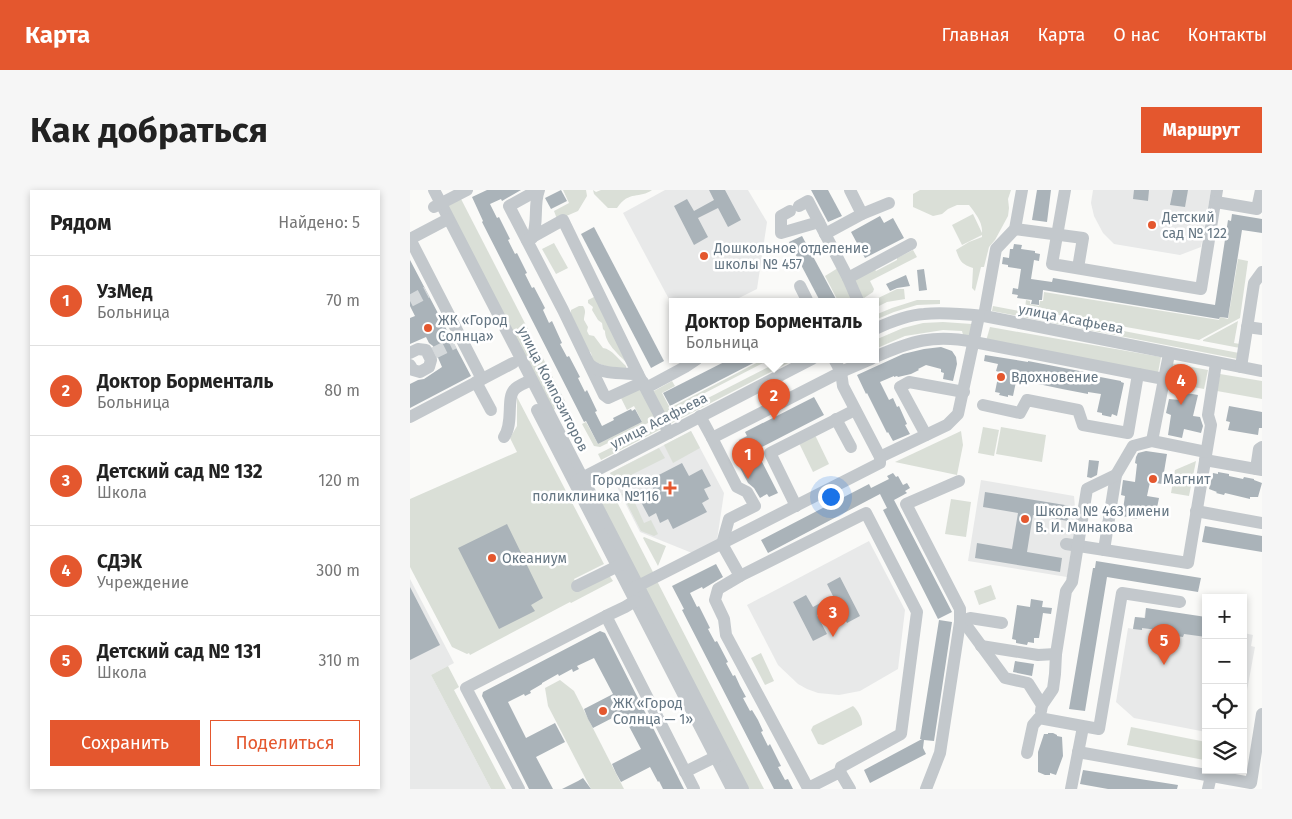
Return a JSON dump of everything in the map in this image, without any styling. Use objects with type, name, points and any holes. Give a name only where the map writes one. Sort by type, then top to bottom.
[{"type":"street","name":"улица Композиторов","points":[[424,190],[437,205],[622,564],[634,593],[720,754],[743,789]]},
{"type":"street","name":"улица Композиторов","points":[[434,190],[437,205]]},
{"type":"street","points":[[437,205],[467,190]]},
{"type":"street","points":[[538,190],[509,206],[529,239],[604,395],[608,398],[642,381],[685,367],[691,363]]},
{"type":"street","points":[[529,239],[536,229],[535,200],[538,190]]},
{"type":"street","points":[[850,190],[862,214]]},
{"type":"street","points":[[880,457],[947,425],[958,414],[996,249],[1015,228],[1022,190]]},
{"type":"street","points":[[1065,190],[1052,264],[1201,289],[1217,196],[1257,209],[1260,190]]},
{"type":"street","points":[[819,222],[781,233],[781,216],[808,201],[819,222],[825,234],[848,278],[857,298]]},
{"type":"street","points":[[825,234],[862,214],[889,203]]},
{"type":"street","points":[[529,239],[563,220],[669,433]]},
{"type":"street","name":"улица Композиторов","points":[[445,221],[513,363],[528,382]]},
{"type":"street","points":[[445,221],[410,239],[431,290],[479,380],[491,410]]},
{"type":"street","points":[[1015,228],[1083,238],[1078,268]]},
{"type":"street","points":[[848,278],[911,244]]},
{"type":"street","points":[[1241,367],[1254,283],[1262,272]]},
{"type":"street","points":[[800,286],[806,298]]},
{"type":"street","name":"улица Асафьева","points":[[879,327],[922,314],[943,313],[981,316],[1262,371]]},
{"type":"street","points":[[1247,327],[1262,329]]},
{"type":"street","points":[[879,355],[918,341],[951,338],[1164,378]]},
{"type":"street","points":[[410,353],[418,349],[426,350],[432,354],[430,367],[420,372],[413,370],[410,365]]},
{"type":"street","points":[[1152,441],[1169,354]]},
{"type":"street","points":[[410,417],[513,363]]},
{"type":"street","name":"улица Асафьева","points":[[578,480],[804,363]]},
{"type":"street","points":[[519,789],[466,688],[625,607],[634,593],[722,544],[880,463],[880,457],[843,386],[841,372],[836,363]]},
{"type":"street","points":[[712,438],[862,363]]},
{"type":"street","points":[[1072,545],[1188,563],[1211,425],[1208,415],[1216,363]]},
{"type":"street","points":[[590,365],[596,370],[642,381]]},
{"type":"street","points":[[983,406],[1020,413],[1027,400],[1078,410],[1083,425],[1128,434],[1138,374]]},
{"type":"street","points":[[504,437],[509,426],[511,393],[515,388],[528,382]]},
{"type":"street","points":[[926,435],[900,386],[909,382],[964,392]]},
{"type":"street","points":[[796,506],[770,453],[855,410]]},
{"type":"street","points":[[700,416],[737,487],[747,492],[754,506],[729,519],[722,544],[740,576]]},
{"type":"street","points":[[836,420],[851,447]]},
{"type":"street","points":[[1104,550],[1116,475],[1133,446],[1152,441],[1259,470],[1260,449],[1262,447]]},
{"type":"street","points":[[1027,753],[1033,724],[1039,718],[1042,705],[1053,689],[1056,674],[1056,654],[1066,591],[1072,582],[1072,545],[1087,489],[1116,475]]},
{"type":"street","points":[[926,789],[942,753],[960,622],[960,609],[906,504],[959,481]]},
{"type":"street","points":[[1196,511],[1262,523]]},
{"type":"street","points":[[866,513],[917,612],[901,734],[841,767],[840,772],[808,788],[726,635],[724,619],[715,600],[718,589],[740,576],[866,513]]},
{"type":"street","points":[[577,586],[622,564]]},
{"type":"street","points":[[1039,718],[1099,729],[1122,593],[1180,602]]},
{"type":"street","points":[[606,616],[694,789]]},
{"type":"street","points":[[960,622],[970,618],[1002,624]]},
{"type":"street","points":[[960,622],[966,625],[1005,678],[1028,683],[1042,705]]},
{"type":"street","points":[[981,646],[1038,655],[1056,654]]},
{"type":"street","points":[[1078,752],[1210,783],[1250,783],[1262,714]]},
{"type":"street","points":[[1071,789],[1083,727]]},
{"type":"street","name":"улица Композиторов","points":[[720,754],[732,789]]},
{"type":"street","points":[[685,772],[720,754]]},
{"type":"street","points":[[840,772],[850,789]]},
{"type":"shaded area","points":[[563,190],[586,190],[587,196],[578,211],[557,219],[554,211],[569,203]]},
{"type":"shaded area","points":[[593,190],[596,192],[601,190],[652,190],[648,193],[626,199],[617,208],[608,208],[594,194]]},
{"type":"shaded area","name":"Дошкольное отделение школы № 457","points":[[665,190],[748,190],[767,222],[757,289],[739,298],[669,299],[623,213]]},
{"type":"shaded area","points":[[920,190],[1011,190],[1008,199],[1008,216],[989,247],[984,267],[981,267],[975,291],[972,288],[973,268],[962,262],[956,250],[982,237],[982,235],[962,245],[952,225],[973,214],[982,233],[978,218],[969,205],[957,205],[942,214],[933,216],[913,207],[913,194]]},
{"type":"shaded area","name":"Детский сад № 122","points":[[1093,190],[1211,190],[1201,247],[1180,255],[1114,244],[1103,233],[1094,216],[1091,203]]},
{"type":"shaded area","points":[[460,197],[566,403],[553,410],[446,204]]},
{"type":"shaded area","points":[[554,243],[568,268],[556,274],[542,249]]},
{"type":"shaded area","points":[[913,250],[917,257],[870,281],[874,289],[873,292],[864,298],[860,297],[852,281],[874,268],[876,271]]},
{"type":"shaded area","points":[[1238,259],[1248,261],[1240,318],[1199,340],[1025,309],[1026,300],[1030,301],[1030,304],[1039,306],[1040,301],[1043,301],[1044,292],[1219,320],[1220,317],[1228,319]]},
{"type":"shaded area","points":[[838,268],[854,298],[836,298],[825,276]]},
{"type":"shaded area","points":[[897,289],[904,289],[905,299],[887,302],[879,306],[878,298]]},
{"type":"shaded area","points":[[594,297],[627,363],[607,340],[602,323],[592,310],[593,307],[588,303],[588,300]]},
{"type":"shaded area","points":[[917,300],[940,300],[940,304],[917,305],[879,318],[879,313]]},
{"type":"shaded area","points":[[583,306],[585,310],[584,320],[588,327],[589,335],[594,336],[603,348],[612,353],[626,368],[610,368],[593,361],[591,353],[587,349],[571,314],[571,310]]},
{"type":"shaded area","points":[[993,306],[1239,353],[1238,359],[992,311]]},
{"type":"shaded area","points":[[1238,321],[1234,343],[1240,344],[1240,348],[1203,341],[1203,340]]},
{"type":"shaded area","points":[[923,323],[972,324],[971,335],[963,335],[962,331],[943,330],[905,336],[879,347],[879,338],[903,328]]},
{"type":"shaded area","points":[[990,327],[1161,357],[1158,373],[986,341]]},
{"type":"shaded area","points":[[756,363],[763,363],[664,414],[652,392],[672,381],[675,386],[662,393],[670,408]]},
{"type":"shaded area","points":[[776,363],[788,363],[670,424],[665,420]]},
{"type":"shaded area","points":[[1170,363],[1208,370],[1204,389],[1167,382]]},
{"type":"shaded area","points":[[1220,374],[1262,381],[1262,399],[1217,391]]},
{"type":"shaded area","points":[[638,387],[658,418],[600,447],[594,446],[582,424],[586,422],[598,444],[642,422],[634,406],[627,410],[620,396]]},
{"type":"shaded area","name":"Океаниум","points":[[517,397],[604,564],[574,579],[577,586],[609,575],[613,581],[470,655],[452,647],[410,567],[410,499],[517,452],[510,438],[517,426]]},
{"type":"shaded area","points":[[659,424],[661,429],[601,460],[598,454]]},
{"type":"shaded area","points":[[983,427],[999,430],[994,456],[978,453]]},
{"type":"shaded area","points":[[1001,427],[1046,435],[1042,462],[996,454]]},
{"type":"shaded area","name":"Городская поликлиника №116","points":[[691,431],[724,493],[717,540],[692,553],[640,532],[610,473]]},
{"type":"shaded area","points":[[691,431],[700,448],[673,463],[664,445]]},
{"type":"shaded area","points":[[961,431],[963,445],[957,475],[895,462]]},
{"type":"shaded area","points":[[815,435],[829,464],[813,472],[799,443]]},
{"type":"shaded area","points":[[659,448],[665,458],[615,483],[610,473]]},
{"type":"shaded area","points":[[1196,461],[1189,496],[1171,493],[1175,470]]},
{"type":"shaded area","name":"Школа № 463 имени В. И. Минакова","points":[[981,480],[1074,496],[1075,507],[1078,507],[1067,577],[968,561]]},
{"type":"shaded area","points":[[635,490],[639,500],[635,503],[644,523],[651,520],[658,534],[654,536],[641,531],[622,494]]},
{"type":"shaded area","points":[[614,496],[654,574],[641,581],[601,502]]},
{"type":"shaded area","points":[[951,499],[971,502],[966,537],[945,534]]},
{"type":"shaded area","points":[[643,538],[666,546],[658,566]]},
{"type":"shaded area","points":[[869,541],[905,610],[898,669],[860,691],[839,695],[818,693],[807,689],[798,684],[778,665],[747,605]]},
{"type":"shaded area","points":[[410,579],[454,663],[431,675],[491,789],[410,789]]},
{"type":"shaded area","points":[[657,581],[764,789],[748,789],[644,587]]},
{"type":"shaded area","points":[[991,585],[996,599],[979,605],[974,591]]},
{"type":"shaded area","points":[[1146,608],[1202,619],[1202,731],[1134,718],[1116,702],[1128,628],[1133,629],[1135,617],[1144,618]]},
{"type":"shaded area","points":[[1247,634],[1253,635],[1251,646],[1255,647],[1247,690]]},
{"type":"shaded area","points":[[761,653],[774,681],[765,685],[751,658]]},
{"type":"shaded area","points":[[448,666],[459,687],[454,690],[506,789],[491,789],[431,675]]},
{"type":"shaded area","points":[[560,680],[574,691],[624,789],[591,789],[548,706],[545,688]]},
{"type":"shaded area","points":[[853,706],[860,715],[862,725],[823,745],[818,744],[811,730],[813,726]]},
{"type":"shaded area","points":[[1131,727],[1202,741],[1202,760],[1127,745]]},
{"type":"building","points":[[487,190],[521,190],[502,201],[501,199],[490,204],[497,218],[499,217],[515,254],[517,253],[527,273],[525,274],[532,288],[534,287],[545,308],[543,310],[549,323],[552,321],[562,343],[560,344],[580,377],[578,378],[585,392],[587,390],[602,426],[631,409],[632,411],[635,409],[642,422],[598,444],[586,421],[584,422],[482,222],[472,197]]},
{"type":"building","points":[[561,190],[567,201],[551,209],[545,198]]},
{"type":"building","points":[[709,190],[725,190],[741,220],[728,227],[718,208],[698,218],[708,237],[694,245],[674,206],[687,199],[694,211],[714,200]]},
{"type":"building","points":[[811,190],[828,190],[842,216],[828,222]]},
{"type":"building","points":[[1037,190],[1051,190],[1047,222],[1032,220]]},
{"type":"building","points":[[1134,190],[1149,190],[1148,201],[1133,199]]},
{"type":"building","points":[[1173,190],[1188,190],[1185,207],[1170,205]]},
{"type":"building","points":[[1232,214],[1262,219],[1262,233],[1242,230],[1228,318],[1220,317],[1219,319],[1043,290],[1042,300],[1039,300],[1039,305],[1031,304],[1032,300],[1017,298],[1018,295],[1012,294],[1013,288],[1018,289],[1021,269],[1002,264],[1003,257],[1009,258],[1010,249],[1013,249],[1014,244],[1022,245],[1021,249],[1035,251],[1035,253],[1040,254],[1039,261],[1034,260],[1031,279],[1052,282],[1053,278],[1215,305],[1228,220],[1231,221]]},
{"type":"building","points":[[880,216],[884,223],[893,218],[904,238],[865,258],[851,232]]},
{"type":"building","points":[[594,227],[664,361],[651,368],[581,234]]},
{"type":"building","points":[[802,236],[835,298],[818,298],[789,242]]},
{"type":"building","name":"ЖК «Город Солнца»","points":[[410,260],[471,376],[410,408],[410,384],[424,379],[442,367],[433,346],[426,337],[410,344],[410,318],[415,316],[410,306]]},
{"type":"building","points":[[924,269],[927,290],[919,291],[917,270]]},
{"type":"building","points":[[906,275],[910,286],[890,291],[886,284]]},
{"type":"building","points":[[941,347],[952,351],[956,357],[957,364],[953,381],[943,379],[944,373],[941,372],[941,369],[926,365],[911,374],[894,376],[880,382],[889,400],[893,398],[897,407],[899,406],[910,434],[893,441],[857,375],[903,354]]},
{"type":"building","points":[[985,355],[1028,361],[1121,381],[1124,383],[1117,416],[1112,414],[1111,417],[1097,412],[1101,394],[1088,392],[1088,394],[1062,389],[1029,382],[1029,380],[1017,377],[1013,396],[999,395],[1000,393],[995,392],[999,372],[996,371],[998,364],[984,361]]},
{"type":"building","points":[[722,363],[753,363],[670,406],[663,393]]},
{"type":"building","points":[[1181,392],[1198,395],[1193,416],[1200,417],[1203,426],[1201,433],[1184,429],[1182,438],[1168,435],[1171,415],[1166,413],[1169,399],[1180,400]]},
{"type":"building","points":[[814,397],[824,415],[756,450],[778,493],[769,497],[767,494],[760,498],[754,488],[748,483],[738,464],[749,459],[739,440],[747,436],[745,432]]},
{"type":"building","points":[[1229,406],[1262,412],[1262,428],[1259,428],[1258,435],[1228,430],[1230,422],[1226,421]]},
{"type":"building","points":[[1146,451],[1167,454],[1162,484],[1150,482],[1147,496],[1159,498],[1156,513],[1138,510],[1137,519],[1122,516],[1125,496],[1121,495],[1123,480],[1135,482],[1136,457],[1138,453]]},
{"type":"building","points":[[1089,460],[1099,461],[1097,475],[1091,478],[1087,477]]},
{"type":"building","points":[[682,463],[689,476],[702,469],[711,486],[704,489],[709,499],[702,503],[707,512],[673,529],[668,519],[660,523],[656,513],[649,517],[640,500],[655,492],[649,480]]},
{"type":"building","points":[[1218,472],[1243,479],[1244,477],[1254,479],[1262,483],[1258,497],[1250,497],[1250,499],[1225,493],[1224,495],[1209,489],[1213,473],[1218,474]]},
{"type":"building","points":[[893,473],[896,477],[898,476],[903,485],[907,483],[910,488],[905,491],[907,493],[894,500],[952,612],[938,619],[883,510],[887,508],[880,494],[768,553],[761,540],[869,484],[871,488],[889,479],[887,476]]},
{"type":"building","points":[[985,492],[1071,506],[1068,521],[1033,515],[1027,552],[1062,558],[1060,572],[975,558],[977,543],[1012,549],[1018,513],[983,507]]},
{"type":"building","name":"Океаниум","points":[[507,524],[543,598],[531,605],[535,611],[499,629],[458,548]]},
{"type":"building","points":[[1205,526],[1262,536],[1262,552],[1202,542]]},
{"type":"building","points":[[1096,561],[1201,578],[1198,592],[1107,577],[1085,711],[1069,709],[1093,568],[1095,568]]},
{"type":"building","points":[[716,564],[723,577],[703,589],[702,587],[690,593],[697,607],[699,606],[710,628],[708,629],[715,642],[717,641],[733,676],[735,675],[746,697],[743,698],[750,711],[752,710],[758,720],[763,731],[761,732],[768,746],[770,744],[781,766],[778,767],[785,780],[788,779],[793,789],[774,789],[682,610],[684,609],[672,586]]},
{"type":"building","points":[[840,577],[860,616],[847,623],[837,604],[817,615],[827,634],[813,641],[793,602],[806,595],[813,607],[833,596],[827,584]]},
{"type":"building","points":[[410,587],[440,645],[410,660]]},
{"type":"building","points":[[1031,599],[1043,601],[1042,607],[1052,608],[1051,614],[1043,613],[1039,638],[1034,638],[1034,643],[1028,642],[1027,645],[1016,643],[1016,640],[1012,639],[1017,605],[1030,607]]},
{"type":"building","points":[[1146,608],[1202,616],[1202,636],[1184,634],[1183,637],[1158,633],[1158,630],[1133,629],[1135,617],[1145,618]]},
{"type":"building","points":[[939,620],[952,622],[934,741],[924,740],[923,748],[926,754],[870,783],[864,770],[922,739],[920,739]]},
{"type":"building","name":"ЖК «Город Солнца — 1»","points":[[600,631],[605,633],[684,789],[663,789],[650,767],[621,782],[612,764],[641,749],[622,713],[593,728],[588,719],[584,709],[613,694],[594,658],[577,666],[579,669],[573,672],[572,669],[559,676],[558,674],[530,691],[531,693],[525,696],[524,694],[508,702],[526,738],[555,723],[565,742],[536,757],[553,789],[529,789],[482,696],[483,692]]},
{"type":"building","points":[[1015,661],[1034,664],[1032,676],[1013,672]]},
{"type":"building","points":[[1048,733],[1062,737],[1063,756],[1056,775],[1050,773],[1050,775],[1045,775],[1038,772],[1038,752],[1044,734]]},
{"type":"building","points":[[1083,770],[1178,785],[1177,789],[1108,789],[1080,784]]},
{"type":"building","points":[[583,778],[591,789],[562,789],[578,781]]},
{"type":"tunnel","points":[[410,301],[427,292]]},
{"type":"tunnel","points":[[434,353],[454,343]]},
{"type":"place","name":"Детский сад № 122","points":[[1152,225]]},
{"type":"place","name":"Дошкольное отделение школы № 457","points":[[704,256]]},
{"type":"place","name":"ЖК «Город Солнца»","points":[[428,328]]},
{"type":"place","name":"Вдохновение","points":[[1001,377]]},
{"type":"place","name":"СДЭК","points":[[1181,405]]},
{"type":"place","name":"Доктор Борменталь","points":[[774,420]]},
{"type":"place","name":"УзМед","points":[[748,479]]},
{"type":"place","name":"Магнит","points":[[1153,479]]},
{"type":"place","name":"Городская поликлиника №116","points":[[670,488]]},
{"type":"place","name":"Школа № 463 имени В. И. Минакова","points":[[1025,519]]},
{"type":"place","name":"Океаниум","points":[[492,558]]},
{"type":"place","name":"Детский сад № 132","points":[[833,637]]},
{"type":"place","name":"Детский сад № 131","points":[[1164,665]]},
{"type":"place","name":"ЖК «Город Солнца — 1»","points":[[603,711]]}]
